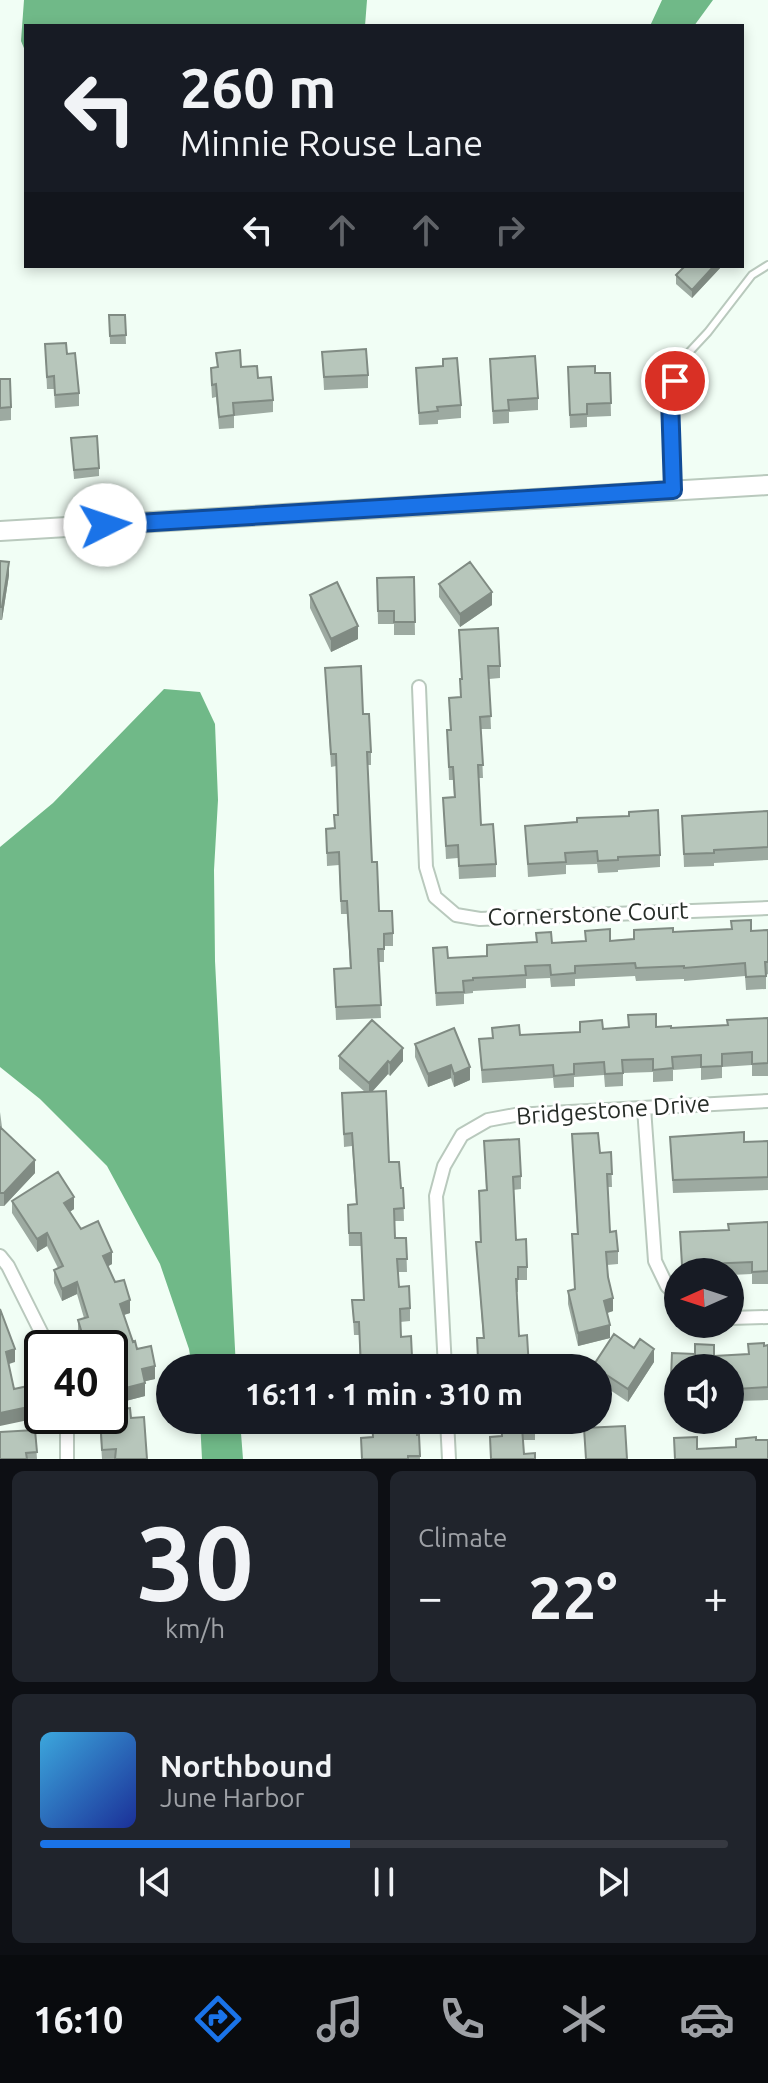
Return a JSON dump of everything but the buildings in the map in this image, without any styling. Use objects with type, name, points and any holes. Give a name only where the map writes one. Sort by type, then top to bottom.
[{"type":"street","points":[[0,531],[768,485]]},
{"type":"street","name":"Cornerstone Court","points":[[419,687],[426,867],[435,897],[456,915],[480,919],[768,908]]},
{"type":"street","name":"Bridgestone Drive","points":[[444,1354],[436,1196],[444,1166],[462,1135],[488,1120],[515,1115],[768,1101]]},
{"type":"street","points":[[644,1108],[655,1261],[664,1280]]},
{"type":"street","points":[[0,1256],[40,1330]]},
{"type":"street","points":[[744,1318],[768,1317]]},
{"type":"street","points":[[67,1434],[67,1459]]},
{"type":"street","points":[[448,1434],[449,1459]]},
{"type":"lane","points":[[673,490],[670,399],[680,362],[708,332],[752,275],[768,265]]},
{"type":"shaded area","points":[[24,0],[367,0],[365,24],[24,24],[24,48],[21,41]]},
{"type":"shaded area","points":[[662,0],[713,0],[695,24],[651,24]]},
{"type":"shaded area","points":[[164,689],[200,692],[215,724],[218,800],[214,870],[215,961],[235,1354],[190,1354],[160,1264],[107,1166],[40,1099],[0,1067],[0,847],[53,803]]},
{"type":"shaded area","points":[[201,1434],[241,1434],[243,1459],[202,1459]]},
{"type":"route","points":[[105,525],[673,490],[670,399],[675,381]]}]
